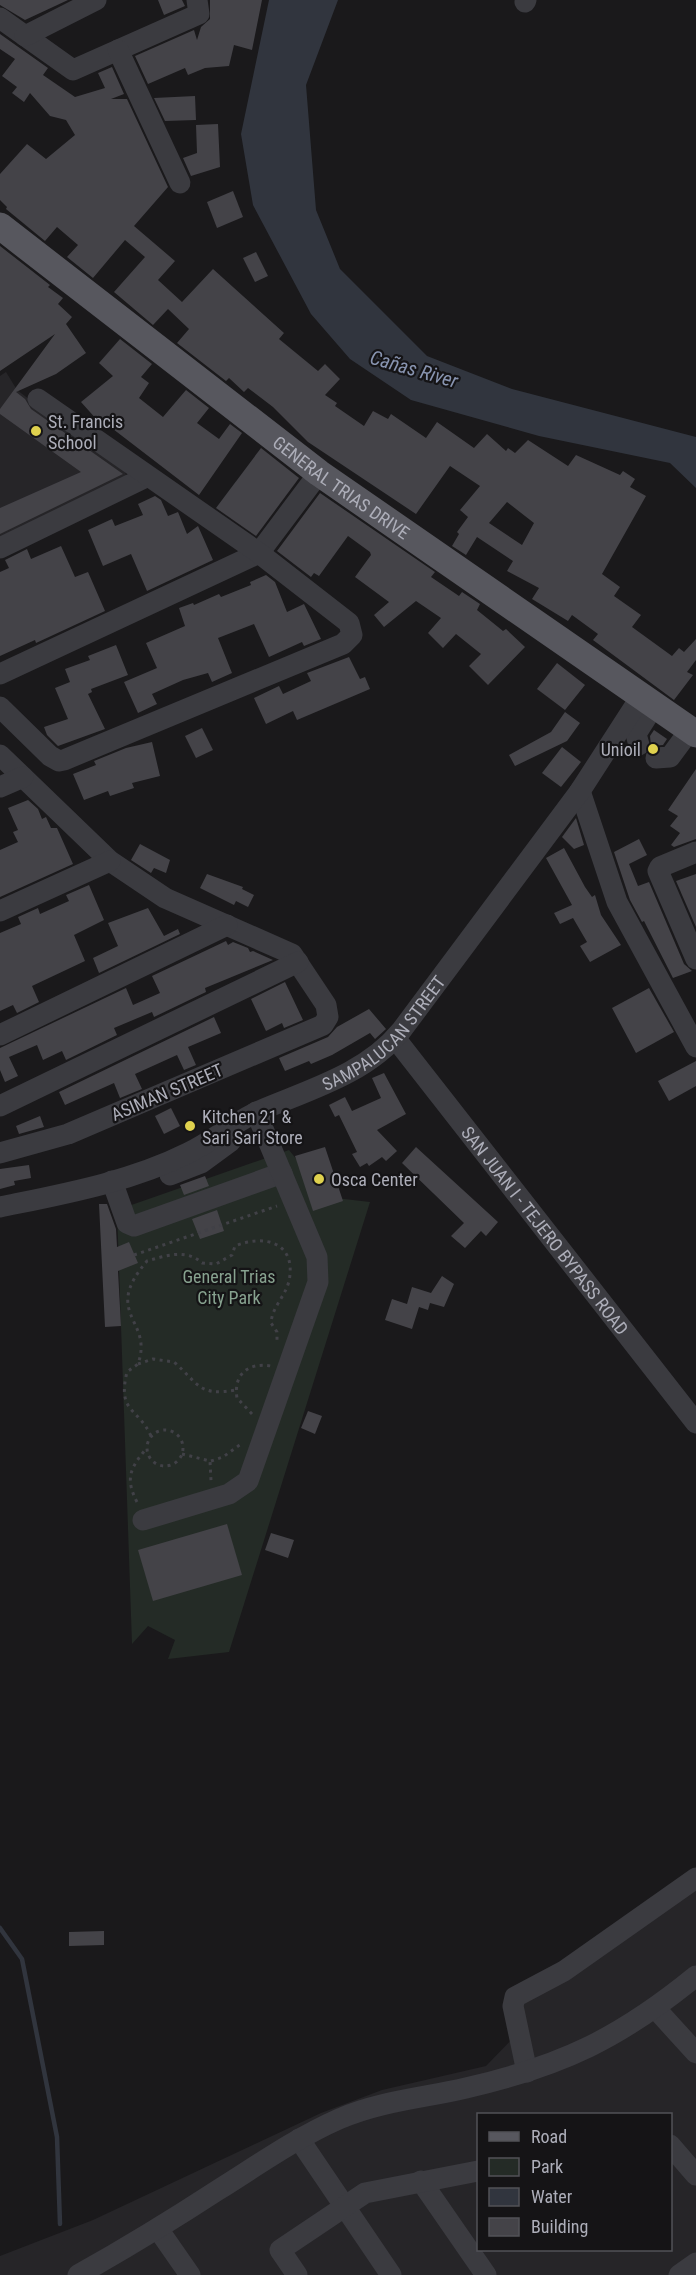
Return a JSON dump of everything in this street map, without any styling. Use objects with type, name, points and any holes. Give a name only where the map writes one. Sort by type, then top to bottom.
[{"type":"main road","name":"GENERAL TRIAS DRIVE","points":[[0,226],[319,473],[693,732]]},
{"type":"street","points":[[25,36],[96,0]]},
{"type":"street","points":[[0,18],[72,70],[199,14],[197,0]]},
{"type":"street","points":[[118,50],[180,183]]},
{"type":"street","points":[[0,707],[50,756],[59,761],[64,760],[350,640],[352,635],[349,623],[259,554],[146,477],[38,399]]},
{"type":"street","points":[[0,674],[259,554],[319,473]]},
{"type":"street","points":[[0,548],[146,477]]},
{"type":"street","name":"SAMPALUCAN STREET","points":[[0,1207],[112,1180],[188,1153],[367,1062],[395,1038],[580,791],[638,741],[648,700]]},
{"type":"street","points":[[638,741],[670,757],[693,732]]},
{"type":"street","points":[[0,755],[110,861],[165,898],[286,950],[298,962],[0,1106]]},
{"type":"street","points":[[0,787],[23,777]]},
{"type":"street","points":[[580,791],[617,903],[696,1047]]},
{"type":"street","points":[[696,852],[660,867],[658,872],[696,959]]},
{"type":"street","points":[[0,911],[110,861]]},
{"type":"street","points":[[0,1035],[227,925]]},
{"type":"street","name":"ASIMAN STREET","points":[[0,1153],[68,1134],[322,1025],[328,1017],[326,1005],[298,962]]},
{"type":"street","name":"SAN JUAN I - TEJERO BYPASS ROAD","points":[[395,1038],[696,1423]]},
{"type":"street","points":[[147,1518],[229,1494],[248,1481],[318,1282],[317,1257],[258,1116]]},
{"type":"street","points":[[112,1180],[127,1223],[134,1226],[282,1173]]},
{"type":"street","points":[[527,2072],[513,2006],[515,1997],[564,1971],[696,1878]]},
{"type":"street","points":[[78,2275],[158,2229],[299,2139],[340,2118],[379,2105],[465,2089],[527,2072],[590,2049],[656,2009],[696,1976]]},
{"type":"street","points":[[656,2009],[696,2053]]},
{"type":"street","points":[[299,2139],[391,2275]]},
{"type":"street","points":[[672,2147],[696,2175]]},
{"type":"street","points":[[297,2275],[280,2250],[346,2208],[365,2193],[477,2171]]},
{"type":"street","points":[[421,2181],[486,2275]]},
{"type":"street","points":[[158,2229],[190,2275]]},
{"type":"street","points":[[679,2275],[696,2263]]},
{"type":"path","points":[[134,1254],[293,1200]]},
{"type":"path","points":[[138,1364],[142,1346],[129,1313],[127,1290],[147,1261],[177,1253],[196,1258],[202,1263],[216,1264],[232,1255],[235,1246],[259,1239],[270,1240],[280,1246],[289,1264],[286,1289],[272,1312],[271,1323],[278,1332],[277,1345]]},
{"type":"path","points":[[151,1436],[126,1404],[127,1372],[138,1364],[153,1359],[174,1362],[195,1386],[204,1390],[223,1392],[236,1390]]},
{"type":"path","points":[[270,1419],[254,1415],[237,1398],[236,1390],[240,1374],[254,1365],[270,1365],[287,1371]]},
{"type":"path","points":[[146,1449],[153,1462],[164,1467],[175,1464],[182,1454],[182,1442],[174,1432],[162,1430],[151,1436],[146,1449],[129,1473],[129,1485],[136,1502],[147,1518]]},
{"type":"path","points":[[182,1454],[210,1461],[232,1452],[247,1435]]},
{"type":"path","points":[[208,1501],[212,1477],[210,1461]]},
{"type":"shaded area","name":"St. Francis School","points":[[6,372],[17,390],[125,472],[128,481],[0,541],[0,376]]},
{"type":"shaded area","points":[[696,1870],[696,2275],[0,2275],[0,2256],[93,2220],[321,2113],[382,2090],[486,2066],[514,2037],[506,1996],[568,1961]]},
{"type":"green space","name":"General Trias City Park","points":[[289,1150],[327,1197],[370,1202],[229,1652],[168,1659],[175,1640],[148,1626],[132,1644],[117,1210]]},
{"type":"water","name":"Cañas River","points":[[269,0],[338,0],[306,85],[316,210],[340,269],[427,356],[512,389],[696,437],[696,488],[670,463],[539,436],[411,400],[350,359],[311,314],[253,205],[241,134]]},
{"type":"building","points":[[0,0],[68,0],[25,20],[0,5]]},
{"type":"building","points":[[158,0],[182,0],[185,6],[164,15]]},
{"type":"building","points":[[210,0],[262,0],[252,50],[234,45],[229,66],[205,68],[188,75],[185,68],[148,84],[135,56],[194,30],[197,40],[201,27],[210,19]]},
{"type":"building","points":[[0,34],[48,68],[43,75],[75,97],[105,88],[98,73],[112,67],[124,94],[111,99],[127,99],[168,187],[134,226],[175,261],[158,280],[182,302],[213,269],[284,333],[279,339],[318,371],[325,364],[340,379],[325,395],[337,403],[335,406],[364,426],[373,411],[388,419],[391,414],[426,438],[437,422],[474,448],[487,434],[506,451],[508,448],[515,453],[528,440],[568,466],[576,455],[620,475],[623,471],[635,479],[630,487],[646,496],[602,574],[620,587],[614,596],[641,615],[632,627],[672,656],[679,648],[684,652],[696,639],[696,660],[687,672],[693,675],[674,700],[593,640],[598,634],[572,615],[568,621],[532,599],[539,588],[507,571],[513,561],[477,537],[466,555],[452,546],[459,534],[457,532],[468,517],[460,510],[480,486],[450,466],[416,514],[308,442],[273,407],[248,388],[244,392],[229,378],[226,381],[177,343],[189,329],[168,309],[153,325],[114,292],[145,257],[125,240],[93,278],[67,257],[78,245],[57,227],[45,241],[6,209],[7,207],[0,200],[0,174],[27,144],[46,159],[75,135],[66,120],[50,116],[30,93],[24,102],[12,93],[17,87],[2,76],[15,59],[0,49]],"holes":[[[507,502],[534,523],[522,545],[489,523]]]},
{"type":"building","points":[[195,96],[196,120],[165,121],[154,98]]},
{"type":"building","points":[[218,124],[220,167],[191,176],[183,158],[197,153],[196,125]]},
{"type":"building","points":[[233,191],[243,217],[217,228],[207,202]]},
{"type":"building","points":[[0,246],[63,298],[58,304],[72,317],[66,324],[86,353],[56,374],[16,392],[25,399],[31,409],[123,474],[0,534],[0,508],[81,472],[0,414],[0,409],[55,334],[0,371]]},
{"type":"building","points":[[256,252],[268,276],[255,282],[243,258]]},
{"type":"building","points":[[120,339],[152,364],[141,377],[149,383],[139,398],[163,417],[186,390],[209,408],[197,423],[219,439],[230,424],[242,433],[199,495],[100,419],[98,421],[81,402],[113,376],[99,363]]},
{"type":"building","points":[[261,448],[299,478],[256,536],[216,508]]},
{"type":"building","points":[[320,493],[435,572],[431,577],[459,596],[462,592],[480,604],[477,610],[503,631],[506,629],[525,647],[488,685],[469,666],[481,654],[456,634],[443,648],[428,633],[441,618],[416,601],[384,627],[374,615],[389,602],[355,577],[371,555],[370,552],[348,536],[319,576],[314,573],[311,577],[277,551]]},
{"type":"building","points":[[155,496],[161,500],[168,516],[178,512],[187,534],[198,526],[213,560],[147,591],[131,554],[103,566],[88,530],[112,519],[115,526],[143,515],[138,504]]},
{"type":"building","points":[[61,546],[75,577],[88,572],[105,611],[36,643],[35,640],[0,656],[0,572],[9,568],[5,560],[27,549],[31,559]]},
{"type":"building","points":[[266,575],[275,582],[287,612],[304,604],[321,639],[304,646],[302,642],[269,657],[254,624],[218,638],[232,673],[212,682],[208,673],[183,680],[152,694],[157,704],[138,713],[124,682],[157,668],[146,643],[185,626],[179,608],[193,603],[194,605],[219,594],[221,597],[251,585],[250,582]]},
{"type":"building","points":[[116,645],[128,675],[91,689],[92,692],[88,694],[105,729],[58,746],[47,735],[44,727],[68,719],[55,688],[70,682],[65,669],[90,660],[88,656]]},
{"type":"building","points":[[349,657],[360,679],[365,677],[370,689],[297,720],[293,711],[266,724],[254,698],[279,686],[283,694],[311,681],[307,673]]},
{"type":"building","points":[[557,663],[585,685],[565,710],[537,689]]},
{"type":"building","points":[[565,712],[580,723],[567,741],[515,766],[509,755],[551,732]]},
{"type":"building","points":[[202,728],[213,750],[196,758],[185,736]]},
{"type":"building","points":[[654,730],[667,739],[663,745],[651,746],[650,736]]},
{"type":"building","points":[[152,742],[160,776],[132,783],[134,788],[110,796],[108,791],[84,800],[73,774],[96,765],[94,761],[126,748]]},
{"type":"building","points":[[562,747],[581,762],[561,787],[542,773]]},
{"type":"building","points":[[696,769],[696,839],[674,847],[671,845],[680,833],[670,826],[678,816],[668,810]]},
{"type":"building","points":[[28,800],[38,809],[42,819],[46,817],[51,828],[57,828],[73,864],[0,897],[0,850],[18,842],[13,832],[18,830],[8,808]]},
{"type":"building","points":[[576,818],[584,845],[574,849],[562,837]]},
{"type":"building","points":[[639,839],[647,855],[629,864],[638,886],[649,882],[684,964],[692,971],[673,978],[644,921],[642,922],[630,900],[614,852]]},
{"type":"building","points":[[140,844],[170,860],[166,873],[154,868],[151,873],[131,860]]},
{"type":"building","points":[[564,848],[585,887],[592,897],[595,895],[601,915],[621,945],[590,962],[580,946],[587,942],[573,918],[560,924],[554,913],[572,905],[546,858]]},
{"type":"building","points":[[207,874],[243,887],[242,889],[254,895],[248,907],[236,901],[234,905],[200,888]]},
{"type":"building","points":[[696,874],[696,927],[676,881]]},
{"type":"building","points":[[89,885],[104,920],[74,935],[85,961],[32,986],[39,1002],[17,1013],[13,1005],[0,1011],[0,933],[21,924],[18,917],[38,908],[40,914],[69,901],[66,895]]},
{"type":"building","points":[[148,908],[164,936],[178,929],[180,934],[99,973],[93,958],[118,946],[108,923]]},
{"type":"building","points":[[226,941],[228,945],[233,942],[248,948],[250,952],[253,951],[273,960],[205,988],[206,992],[154,1017],[152,1012],[114,1028],[117,1035],[66,1060],[62,1051],[43,1060],[37,1045],[9,1057],[18,1076],[5,1082],[0,1070],[0,1048],[126,988],[133,1005],[160,993],[152,976]]},
{"type":"building","points":[[285,982],[303,1020],[284,1028],[282,1023],[266,1031],[251,999]]},
{"type":"building","points":[[649,988],[674,1032],[636,1053],[612,1008]]},
{"type":"building","points":[[369,1009],[386,1029],[375,1039],[370,1033],[332,1055],[285,1071],[279,1058],[328,1037],[337,1027]]},
{"type":"building","points":[[214,1017],[221,1033],[188,1047],[196,1065],[184,1070],[177,1055],[135,1074],[142,1089],[120,1098],[114,1083],[65,1105],[59,1092]]},
{"type":"building","points":[[696,1061],[696,1086],[669,1101],[658,1081]]},
{"type":"building","points":[[384,1073],[406,1114],[377,1130],[397,1151],[386,1161],[382,1157],[369,1166],[367,1163],[360,1167],[352,1154],[357,1152],[339,1115],[335,1117],[329,1105],[345,1097],[352,1111],[381,1098],[372,1078]]},
{"type":"building","points":[[171,1108],[180,1126],[164,1134],[155,1116]]},
{"type":"building","points":[[40,1116],[44,1127],[19,1134],[16,1126]]},
{"type":"building","name":"Osca Center","points":[[325,1147],[343,1201],[313,1211],[295,1156]]},
{"type":"building","points":[[416,1147],[498,1222],[486,1236],[481,1231],[465,1248],[451,1236],[464,1223],[402,1163]]},
{"type":"building","points":[[29,1165],[31,1178],[14,1181],[15,1185],[0,1189],[0,1169]]},
{"type":"building","points":[[205,1176],[209,1186],[184,1195],[180,1185]]},
{"type":"building","points":[[99,1204],[107,1204],[116,1229],[117,1247],[129,1242],[138,1263],[118,1271],[121,1326],[105,1327]]},
{"type":"building","points":[[217,1210],[224,1231],[200,1239],[192,1219]]},
{"type":"building","points":[[442,1276],[454,1284],[444,1307],[430,1303],[428,1310],[419,1307],[412,1329],[385,1320],[392,1299],[407,1304],[412,1287],[431,1293]]},
{"type":"building","points":[[308,1411],[322,1416],[315,1434],[301,1428]]},
{"type":"building","points":[[227,1524],[242,1575],[153,1601],[138,1550]]},
{"type":"building","points":[[271,1533],[294,1540],[288,1558],[265,1550]]},
{"type":"building","points":[[104,1931],[104,1945],[69,1946],[69,1932]]},
{"type":"waterway","points":[[0,1928],[22,1959],[57,2137],[60,2224]]},
{"type":"place","name":"St. Francis School","points":[[36,431]]},
{"type":"place","name":"Unioil","points":[[653,749]]},
{"type":"place","name":"Kitchen 21 & Sari Sari Store","points":[[190,1126]]},
{"type":"place","name":"Osca Center","points":[[319,1179]]}]
